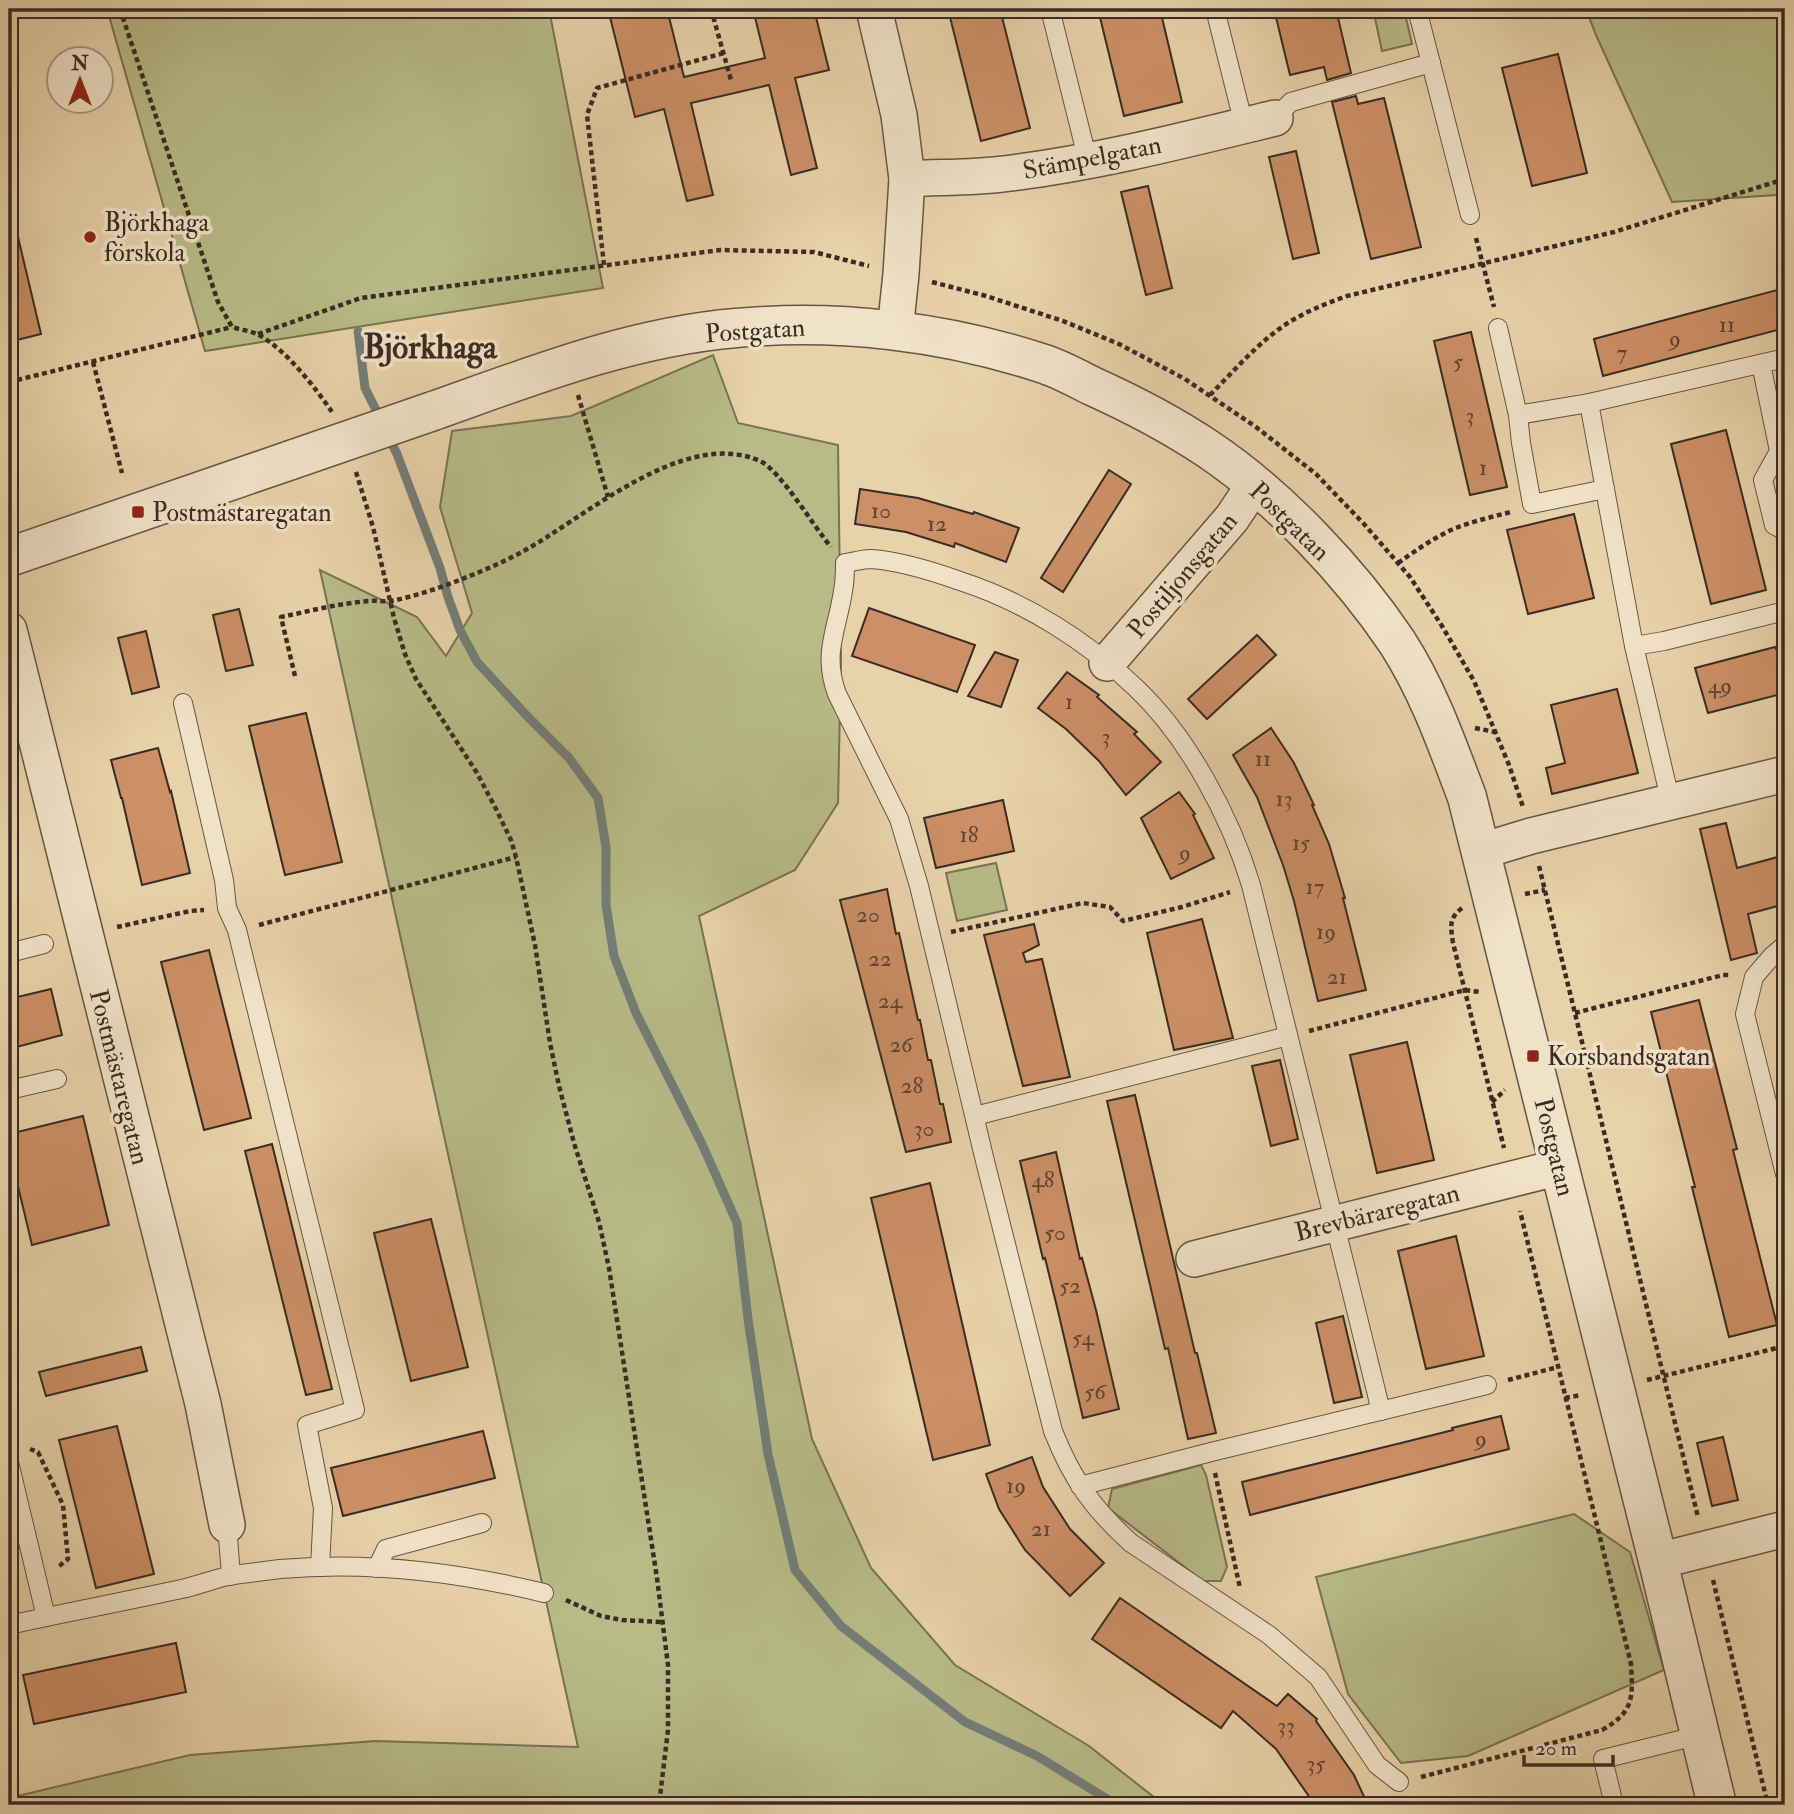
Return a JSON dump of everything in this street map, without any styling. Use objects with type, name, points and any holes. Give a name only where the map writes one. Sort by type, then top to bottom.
[{"type":"street","points":[[874,9],[900,115],[907,179],[895,331]]},
{"type":"street","name":"Stämpelgatan","points":[[907,179],[999,174],[1088,161],[1260,122]]},
{"type":"street","name":"Postgatan","points":[[9,557],[591,356],[649,341],[733,328],[839,326],[895,331],[982,346],[1044,363],[1172,426],[1211,451],[1299,525],[1369,605],[1397,643],[1423,688],[1468,796],[1717,1805]]},
{"type":"street","name":"Postiljonsgatan","points":[[1107,663],[1232,518],[1254,485]]},
{"type":"street","name":"Postmästaregatan","points":[[9,630],[203,1404],[227,1525]]},
{"type":"street","points":[[1482,851],[1531,836],[1785,774]]},
{"type":"street","name":"Brevbäraregatan","points":[[1194,1259],[1560,1167]]},
{"type":"street","points":[[1658,1561],[1785,1530]]},
{"type":"lane","points":[[1050,9],[1088,161]]},
{"type":"lane","points":[[1216,9],[1260,122],[1291,102],[1430,62]]},
{"type":"lane","points":[[1417,9],[1470,215]]},
{"type":"lane","points":[[1498,328],[1518,415],[1532,504],[1605,489]]},
{"type":"lane","points":[[1518,415],[1589,403],[1785,358]]},
{"type":"lane","points":[[1761,364],[1782,452],[1763,480],[1774,525],[1785,531]]},
{"type":"lane","points":[[1589,403],[1634,646],[1671,803]]},
{"type":"lane","points":[[1381,1411],[1251,885],[1242,855],[1226,821],[1188,752],[1138,690],[1107,663],[1043,618],[1010,600],[935,572],[870,559],[845,563],[844,590],[829,659],[830,677],[899,819],[932,936],[1053,1431],[1064,1460],[1094,1506],[1131,1543],[1269,1635],[1318,1677],[1377,1765],[1399,1782]]},
{"type":"lane","points":[[1634,646],[1785,611]]},
{"type":"lane","points":[[183,703],[227,908],[237,930],[355,1410],[307,1425],[323,1508],[320,1567]]},
{"type":"lane","points":[[9,953],[44,943]]},
{"type":"lane","points":[[1785,945],[1754,977],[1745,1014],[1785,1174]]},
{"type":"lane","points":[[975,1116],[1288,1036]]},
{"type":"lane","points":[[9,1090],[57,1079]]},
{"type":"lane","points":[[1080,1486],[1487,1385]]},
{"type":"lane","points":[[9,1462],[46,1617]]},
{"type":"lane","points":[[377,1568],[386,1549],[482,1523]]},
{"type":"lane","points":[[227,1525],[231,1576]]},
{"type":"lane","points":[[9,1625],[231,1576],[279,1569],[377,1568],[437,1572],[544,1593]]},
{"type":"lane","points":[[1614,1805],[1602,1759],[1700,1735]]},
{"type":"path","points":[[120,9],[218,302],[232,327]]},
{"type":"path","points":[[711,9],[731,80]]},
{"type":"path","points":[[604,265],[587,115],[597,88],[724,52]]},
{"type":"path","points":[[1209,395],[1266,340],[1292,320],[1347,296],[1614,232],[1785,179]]},
{"type":"path","points":[[1470,215],[1498,328]]},
{"type":"path","points":[[258,334],[361,298],[720,250],[814,252],[873,267]]},
{"type":"path","points":[[9,382],[232,327],[258,334],[289,359],[338,422]]},
{"type":"path","points":[[93,362],[122,473]]},
{"type":"path","points":[[578,395],[608,497]]},
{"type":"path","points":[[295,676],[281,617],[370,601],[390,601],[467,577],[521,552],[631,483],[698,456],[744,456],[762,462],[775,473],[845,563]]},
{"type":"path","points":[[354,465],[373,527],[405,653],[416,679],[477,773],[516,857],[535,944],[559,1086],[599,1222],[609,1268],[663,1622],[669,1689],[668,1730],[659,1805]]},
{"type":"path","points":[[1525,812],[1509,765],[1474,681],[1446,632],[1398,563],[1449,531],[1532,504]]},
{"type":"path","points":[[1442,644],[1446,632]]},
{"type":"path","points":[[1471,727],[1496,732]]},
{"type":"path","points":[[1536,854],[1698,1518]]},
{"type":"path","points":[[237,930],[516,857]]},
{"type":"path","points":[[932,936],[1083,903],[1110,907],[1123,921],[1182,907],[1251,885]]},
{"type":"path","points":[[1399,1782],[1602,1730],[1624,1714],[1630,1704],[1633,1690],[1631,1664],[1453,943],[1451,922],[1454,914],[1463,908],[1494,899],[1545,890]]},
{"type":"path","points":[[85,933],[190,911],[227,908]]},
{"type":"path","points":[[1574,1013],[1723,975],[1754,977]]},
{"type":"path","points":[[1288,1036],[1465,990]]},
{"type":"path","points":[[1564,1398],[1785,1346]]},
{"type":"path","points":[[1487,1385],[1558,1367]]},
{"type":"path","points":[[29,1449],[38,1452],[63,1505],[68,1559],[38,1582]]},
{"type":"path","points":[[1210,1452],[1247,1621]]},
{"type":"path","points":[[1710,1568],[1768,1805]]},
{"type":"path","points":[[544,1593],[558,1596],[601,1616],[663,1622]]},
{"type":"green space","points":[[107,9],[549,9],[603,288],[205,351]]},
{"type":"green space","points":[[1373,9],[1404,9],[1412,44],[1382,51]]},
{"type":"green space","points":[[1586,9],[1785,9],[1785,192],[1776,195],[1672,202]]},
{"type":"green space","points":[[713,355],[738,423],[838,445],[841,659],[838,803],[795,870],[699,916],[812,1439],[871,1568],[955,1665],[1089,1746],[1164,1805],[9,1805],[9,1798],[190,1755],[375,1741],[578,1747],[320,570],[417,617],[446,656],[472,613],[440,507],[452,431],[571,416]]},
{"type":"green space","points":[[996,863],[1007,910],[957,921],[946,873]]},
{"type":"green space","points":[[1201,1465],[1206,1475],[1227,1567],[1221,1581],[1203,1581],[1108,1508],[1112,1489]]},
{"type":"green space","points":[[1574,1514],[1630,1552],[1664,1670],[1468,1756],[1401,1763],[1348,1694],[1316,1577]]},
{"type":"building","points":[[608,9],[667,9],[684,77],[765,58],[753,9],[814,9],[829,70],[795,78],[817,168],[791,175],[769,85],[691,103],[713,195],[687,201],[664,109],[635,117]]},
{"type":"building","points":[[948,9],[1000,9],[1030,128],[981,141]]},
{"type":"building","points":[[1098,9],[1160,9],[1182,102],[1124,116]]},
{"type":"building","points":[[1274,9],[1336,9],[1351,73],[1327,80],[1324,67],[1290,75]]},
{"type":"building","points":[[1558,54],[1587,173],[1532,186],[1502,68]]},
{"type":"building","points":[[1356,96],[1358,104],[1384,98],[1421,247],[1371,259],[1332,102]]},
{"type":"building","points":[[1296,151],[1319,253],[1293,259],[1269,157]]},
{"type":"building","points":[[1148,186],[1172,288],[1146,295],[1121,192]]},
{"type":"building","points":[[18,237],[41,334],[9,342],[9,238]]},
{"type":"building","points":[[1785,288],[1785,328],[1603,376],[1594,339]]},
{"type":"building","points":[[1471,332],[1507,487],[1470,495],[1434,341]]},
{"type":"building","points":[[1726,430],[1766,590],[1711,604],[1671,444]]},
{"type":"building","points":[[1109,470],[1131,484],[1063,592],[1041,578]]},
{"type":"building","points":[[860,489],[918,498],[973,514],[974,512],[1019,528],[1006,562],[955,543],[954,547],[906,532],[855,524]]},
{"type":"building","points":[[1574,514],[1594,598],[1528,614],[1507,530]]},
{"type":"building","points":[[869,608],[975,645],[957,692],[852,656]]},
{"type":"building","points":[[239,609],[253,665],[226,671],[213,615]]},
{"type":"building","points":[[146,631],[159,687],[132,694],[118,638]]},
{"type":"building","points":[[1257,635],[1276,655],[1207,719],[1188,699]]},
{"type":"building","points":[[1785,646],[1785,693],[1708,713],[1695,668]]},
{"type":"building","points":[[995,652],[1018,660],[1001,707],[968,696]]},
{"type":"building","points":[[1067,672],[1099,695],[1097,697],[1137,732],[1134,734],[1161,762],[1126,795],[1099,761],[1066,729],[1038,708]]},
{"type":"building","points":[[1617,689],[1638,773],[1552,794],[1546,768],[1565,763],[1551,705]]},
{"type":"building","points":[[306,713],[342,862],[285,875],[249,726]]},
{"type":"building","points":[[1271,728],[1294,763],[1329,844],[1345,898],[1366,990],[1318,1001],[1283,865],[1257,797],[1233,755]]},
{"type":"building","points":[[158,748],[190,873],[142,885],[111,760]]},
{"type":"building","points":[[1179,792],[1195,814],[1193,815],[1214,858],[1171,879],[1141,818]]},
{"type":"building","points":[[1003,800],[1014,851],[936,868],[924,818]]},
{"type":"building","points":[[1726,823],[1737,868],[1785,855],[1785,904],[1748,914],[1757,953],[1731,960],[1700,829]]},
{"type":"building","points":[[887,889],[896,934],[899,933],[918,1020],[928,1060],[931,1060],[940,1104],[943,1104],[951,1142],[906,1152],[840,900]]},
{"type":"building","points":[[1202,919],[1233,1038],[1174,1050],[1147,933]]},
{"type":"building","points":[[1034,924],[1039,945],[1023,953],[1026,962],[1042,959],[1070,1077],[1023,1086],[984,935]]},
{"type":"building","points":[[209,950],[251,1118],[204,1130],[161,962]]},
{"type":"building","points":[[51,989],[62,1035],[9,1049],[9,999]]},
{"type":"building","points":[[1699,1000],[1737,1149],[1733,1150],[1777,1325],[1729,1337],[1651,1012]]},
{"type":"building","points":[[1407,1042],[1434,1160],[1377,1173],[1350,1055]]},
{"type":"building","points":[[1280,1060],[1298,1139],[1271,1146],[1252,1066]]},
{"type":"building","points":[[1135,1095],[1216,1433],[1188,1439],[1107,1101]]},
{"type":"building","points":[[83,1116],[109,1225],[32,1245],[17,1182],[9,1184],[9,1134]]},
{"type":"building","points":[[272,1144],[332,1389],[306,1395],[245,1151]]},
{"type":"building","points":[[1056,1152],[1080,1259],[1082,1258],[1096,1310],[1119,1409],[1083,1418],[1020,1161]]},
{"type":"building","points":[[930,1183],[990,1445],[933,1460],[871,1198]]},
{"type":"building","points":[[431,1219],[468,1367],[411,1381],[374,1233]]},
{"type":"building","points":[[1456,1236],[1484,1356],[1426,1369],[1398,1251]]},
{"type":"building","points":[[1343,1316],[1362,1397],[1334,1403],[1316,1323]]},
{"type":"building","points":[[141,1347],[147,1371],[46,1396],[39,1372]]},
{"type":"building","points":[[1501,1416],[1509,1449],[1250,1515],[1242,1482]]},
{"type":"building","points":[[117,1426],[154,1574],[96,1588],[59,1440]]},
{"type":"building","points":[[483,1431],[495,1478],[343,1516],[331,1468]]},
{"type":"building","points":[[1723,1437],[1738,1500],[1712,1506],[1697,1443]]},
{"type":"building","points":[[1032,1457],[1043,1487],[1070,1529],[1104,1563],[1070,1596],[1025,1550],[999,1509],[986,1474]]},
{"type":"building","points":[[1120,1598],[1277,1706],[1288,1694],[1317,1719],[1354,1775],[1368,1805],[1313,1805],[1276,1749],[1233,1711],[1221,1728],[1092,1639]]},
{"type":"building","points":[[176,1643],[186,1692],[34,1724],[23,1675]]},
{"type":"waterway","points":[[358,331],[365,388],[381,420]]},
{"type":"waterway","points":[[388,436],[440,568],[460,630],[477,662],[569,758],[598,798],[606,847],[606,905],[614,956],[636,1013],[702,1144],[737,1223],[768,1454],[795,1570],[841,1626],[965,1722],[1037,1756],[1117,1805]]},
{"type":"place","name":"Björkhaga förskola","points":[[90,237]]},
{"type":"place","name":"Postmästaregatan","points":[[138,512]]},
{"type":"place","name":"Korsbandsgatan","points":[[1533,1056]]},
{"type":"district","name":"Björkhaga","points":[[430,346]]}]
